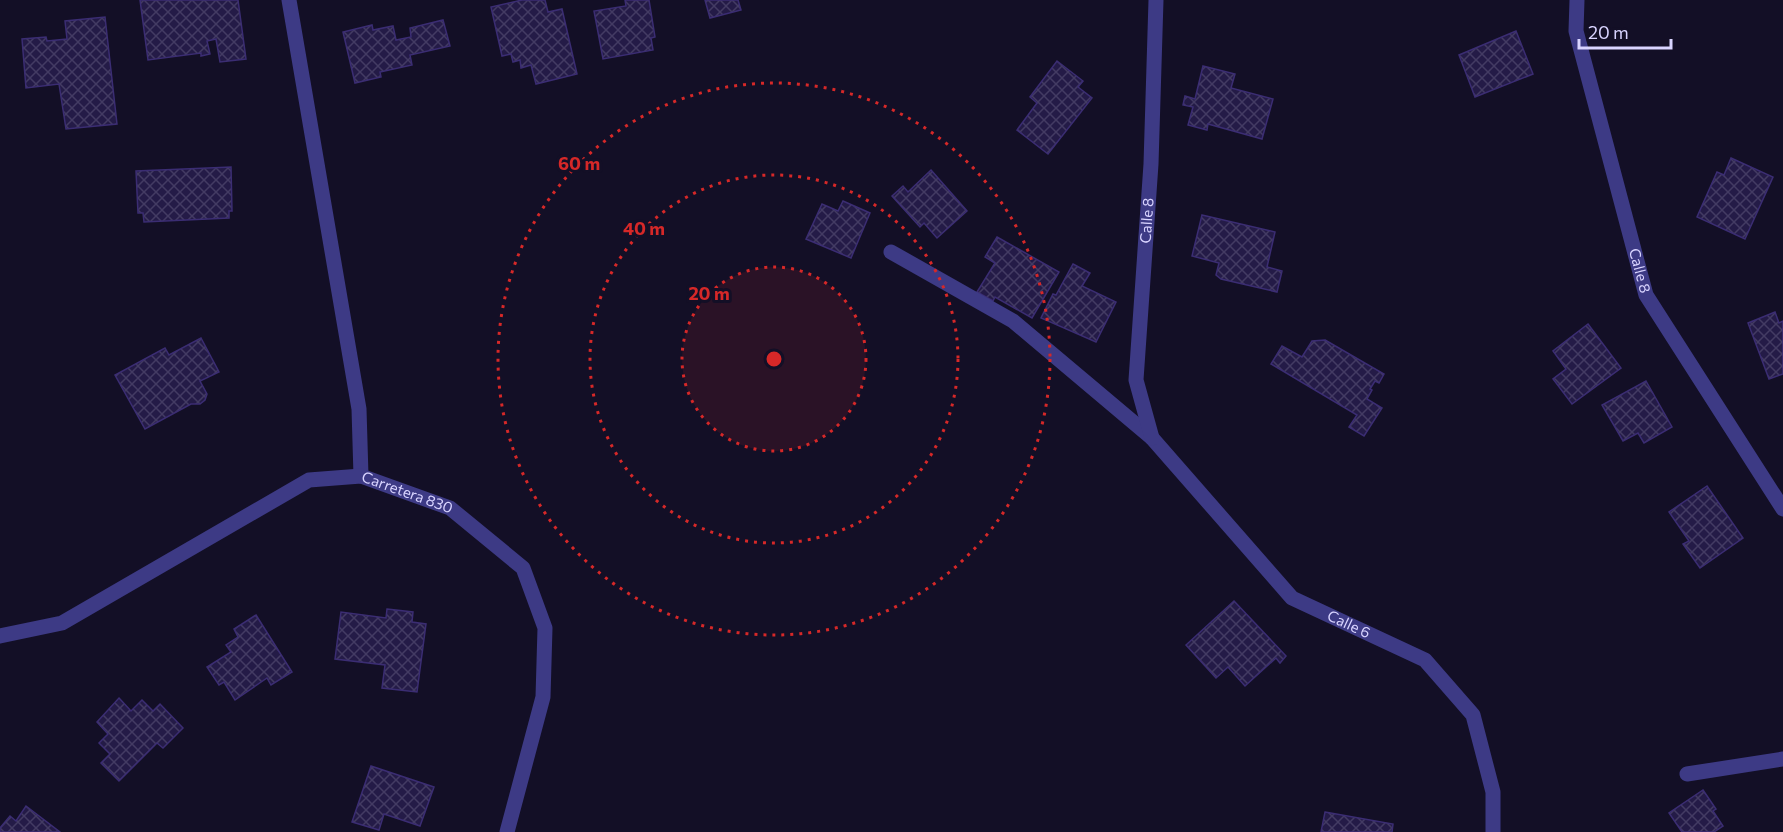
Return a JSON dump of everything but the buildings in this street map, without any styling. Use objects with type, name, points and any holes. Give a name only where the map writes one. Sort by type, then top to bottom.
[{"type":"street","points":[[289,0],[359,409],[361,477]]},
{"type":"street","name":"Calle 8","points":[[1152,438],[1136,380],[1151,164],[1156,0]]},
{"type":"street","name":"Calle 8","points":[[1577,0],[1576,31],[1646,295],[1783,509]]},
{"type":"street","name":"Calle 6","points":[[891,252],[1013,321],[1152,438],[1292,598],[1425,660],[1473,715],[1493,792],[1493,832]]},
{"type":"street","name":"Carretera 830","points":[[0,638],[62,623],[309,480],[361,477],[450,508],[523,568],[545,628],[543,697],[507,832]]},
{"type":"street","points":[[1687,774],[1783,759]]}]
